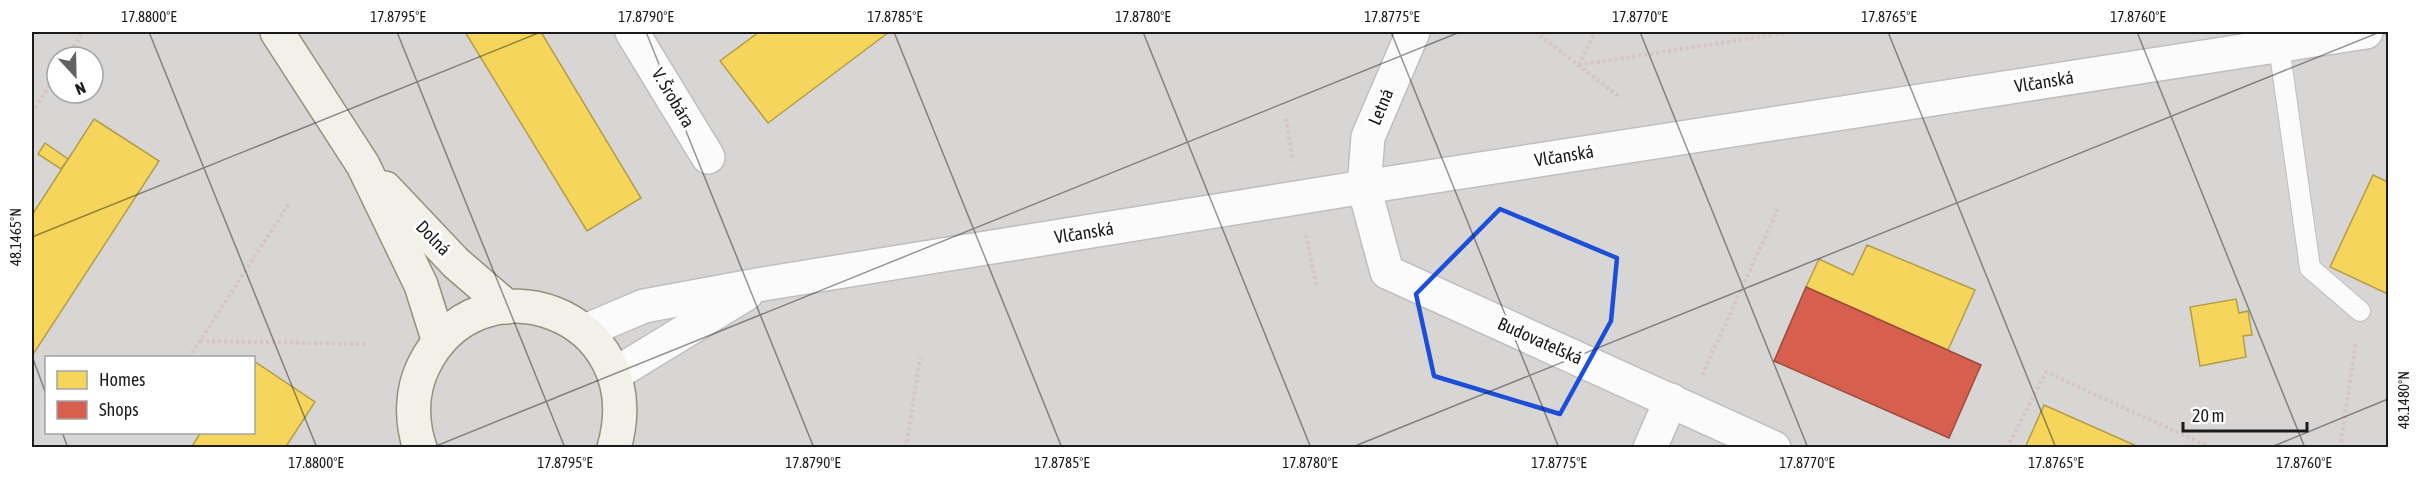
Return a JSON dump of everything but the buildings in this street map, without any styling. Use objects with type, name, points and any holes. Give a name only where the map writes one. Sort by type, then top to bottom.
[{"type":"main road","name":"Dolná","points":[[277,32],[363,165],[421,285],[439,342]]},
{"type":"main road","name":"Dolná","points":[[363,165],[456,263],[507,307]]},
{"type":"main road","points":[[420,447],[414,422],[416,387],[429,356],[439,342],[459,325],[481,313],[523,306],[556,314],[585,331],[603,351],[615,374],[621,400],[620,428],[614,447]]},
{"type":"street","name":"Letná","points":[[1364,187],[1368,137],[1413,32]]},
{"type":"street","name":"Vlčanská","points":[[585,331],[644,306],[763,284],[2280,39],[2366,32]]},
{"type":"street","name":"V. Šrobára","points":[[639,34],[708,157]]},
{"type":"street","name":"Budovateľská","points":[[1364,187],[1387,272],[1684,392],[1774,447]]},
{"type":"street","name":"Vlčanská","points":[[615,374],[763,284]]},
{"type":"street","points":[[1650,447],[1684,392]]},
{"type":"lane","points":[[2280,39],[2310,268],[2360,311]]},
{"type":"path","points":[[75,45],[83,32]]},
{"type":"path","points":[[1535,32],[1622,98]]},
{"type":"path","points":[[1579,65],[1595,32]]},
{"type":"path","points":[[1579,65],[1791,32]]},
{"type":"path","points":[[32,113],[45,92]]},
{"type":"path","points":[[1286,119],[1293,165]]},
{"type":"path","points":[[190,356],[290,202]]},
{"type":"path","points":[[1684,392],[1778,209]]},
{"type":"path","points":[[1305,232],[1316,285]]},
{"type":"path","points":[[2340,447],[2360,311]]},
{"type":"path","points":[[200,341],[366,344]]},
{"type":"path","points":[[906,447],[920,358]]},
{"type":"path","points":[[2007,447],[2046,372],[2212,447]]},
{"type":"highlighted area","points":[[1500,209],[1617,258],[1611,321],[1560,414],[1434,376],[1416,294]]},
{"type":"shaded area","points":[[32,32],[2388,32],[2388,447],[32,447]]}]
